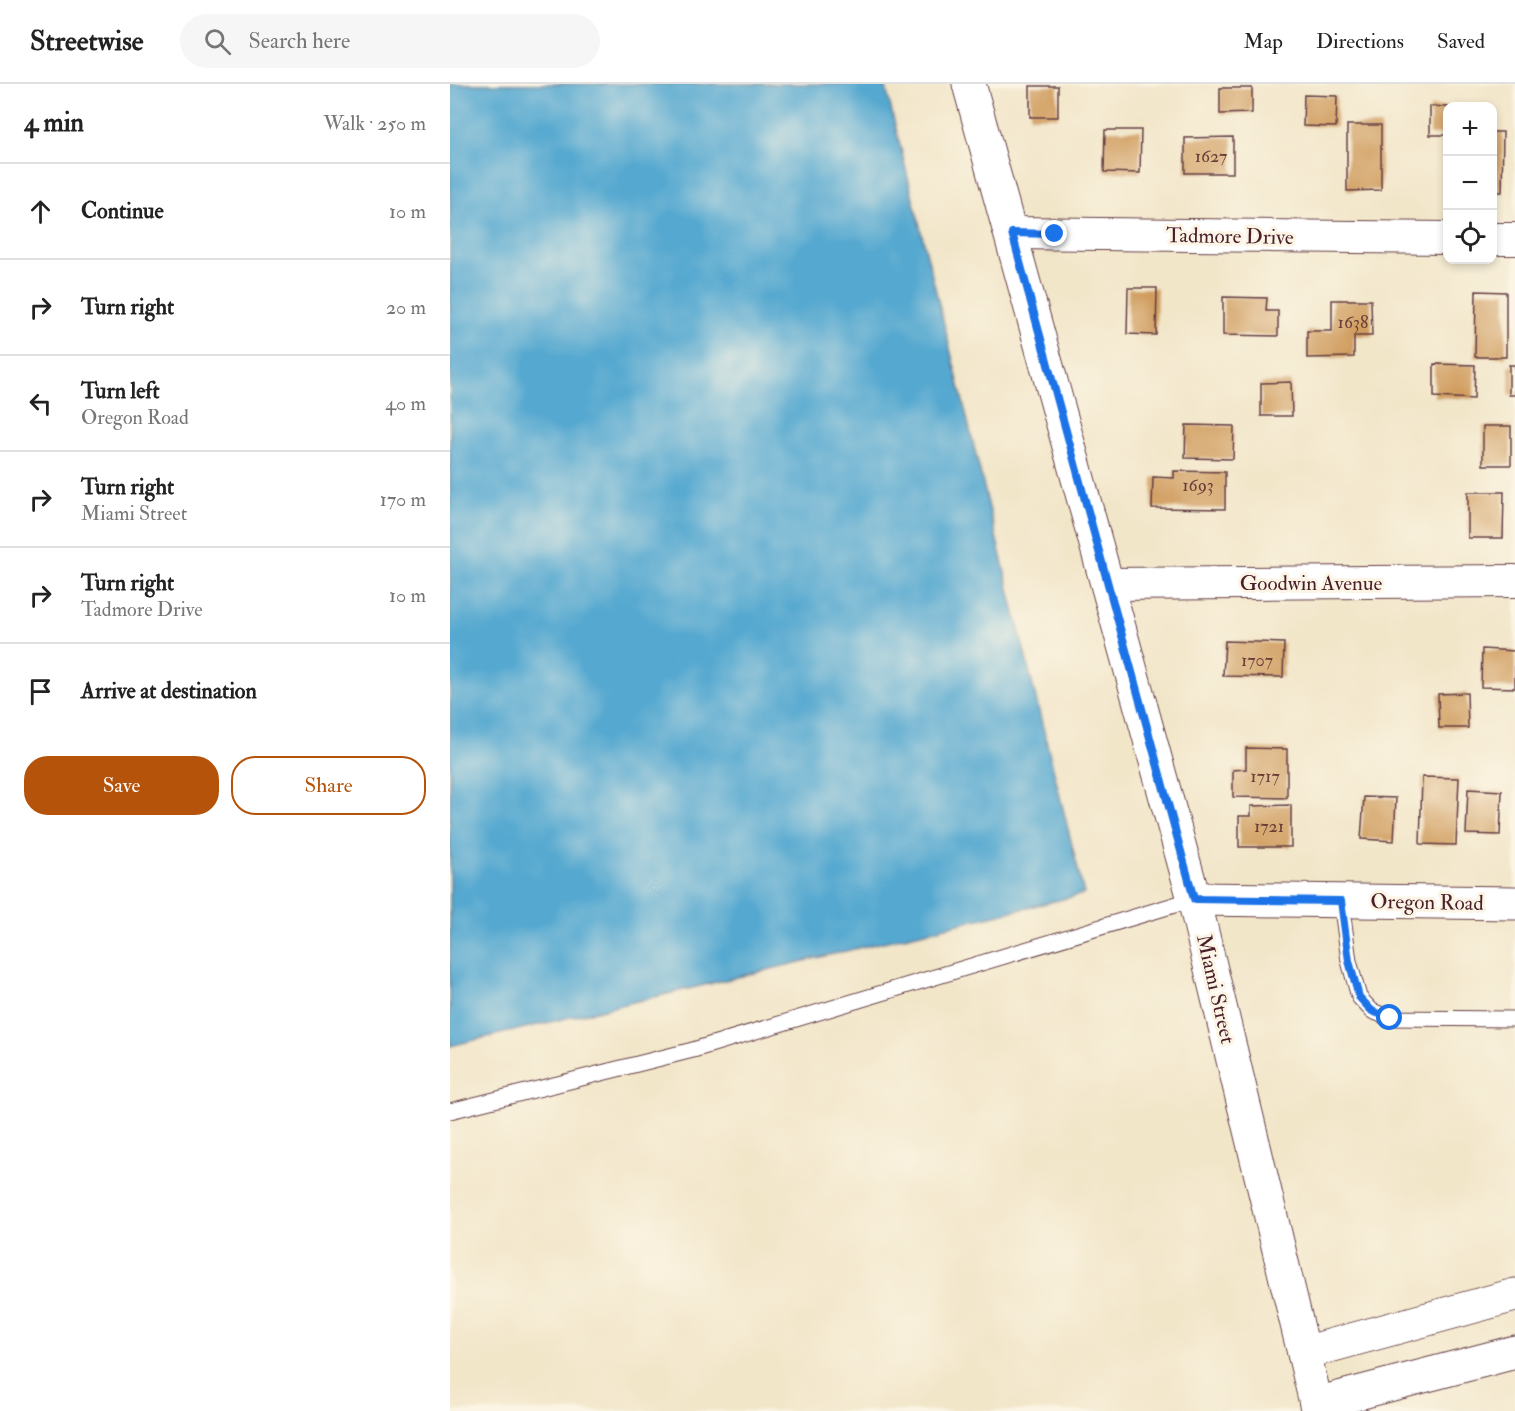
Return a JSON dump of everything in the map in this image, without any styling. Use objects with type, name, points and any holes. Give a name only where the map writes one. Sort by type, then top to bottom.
[{"type":"main road","name":"Miami Street","points":[[969,84],[1194,899],[1317,1408]]},
{"type":"main road","name":"Oregon Road","points":[[1194,899],[1515,903]]},
{"type":"main road","points":[[1304,1353],[1515,1295]]},
{"type":"main road","points":[[1317,1408],[1515,1352]]},
{"type":"street","name":"Tadmore Drive","points":[[1012,233],[1443,238]]},
{"type":"street","points":[[1497,239],[1515,239]]},
{"type":"street","name":"Goodwin Avenue","points":[[1107,584],[1515,581]]},
{"type":"lane","points":[[450,1111],[693,1050],[1194,899]]},
{"type":"lane","points":[[1341,901],[1349,961],[1359,997],[1372,1011],[1390,1018],[1515,1019]]},
{"type":"water","points":[[450,84],[885,84],[1084,894],[450,1046]]},
{"type":"building","points":[[1030,86],[1058,86],[1058,117],[1030,117]]},
{"type":"building","points":[[1220,88],[1252,88],[1252,113],[1220,114]]},
{"type":"building","points":[[1304,95],[1337,96],[1336,127],[1303,126]]},
{"type":"building","points":[[1430,106],[1443,107],[1443,135],[1430,135]]},
{"type":"building","points":[[1347,125],[1381,125],[1381,190],[1347,191]]},
{"type":"building","points":[[1105,130],[1141,130],[1140,173],[1104,172]]},
{"type":"building","points":[[1497,132],[1503,132],[1502,192],[1497,192]]},
{"type":"building","points":[[1233,137],[1233,173],[1185,173],[1185,138]]},
{"type":"building","points":[[1128,288],[1157,288],[1156,335],[1127,334]]},
{"type":"building","points":[[1476,291],[1506,292],[1506,357],[1475,357]]},
{"type":"building","points":[[1223,297],[1267,298],[1266,311],[1278,311],[1278,336],[1223,335]]},
{"type":"building","points":[[1332,300],[1371,300],[1372,336],[1354,336],[1354,357],[1307,358],[1307,331],[1332,331]]},
{"type":"building","points":[[1434,364],[1475,365],[1474,399],[1434,397]]},
{"type":"building","points":[[1509,365],[1515,365],[1515,395],[1509,395]]},
{"type":"building","points":[[1291,382],[1292,416],[1261,416],[1261,383]]},
{"type":"building","points":[[1186,425],[1234,426],[1233,459],[1185,458]]},
{"type":"building","points":[[1483,426],[1511,426],[1511,465],[1483,465]]},
{"type":"building","points":[[1174,471],[1225,472],[1225,509],[1152,508],[1153,477],[1174,478]]},
{"type":"building","points":[[1468,492],[1504,492],[1503,538],[1468,538]]},
{"type":"building","points":[[1225,641],[1284,643],[1283,677],[1223,676]]},
{"type":"building","points":[[1482,649],[1515,651],[1515,688],[1481,687]]},
{"type":"building","points":[[1467,693],[1468,728],[1439,728],[1438,694]]},
{"type":"building","points":[[1246,748],[1287,749],[1287,798],[1233,797],[1233,770],[1246,769]]},
{"type":"building","points":[[1422,777],[1459,778],[1456,845],[1420,844]]},
{"type":"building","points":[[1468,789],[1502,791],[1500,835],[1466,834]]},
{"type":"building","points":[[1364,797],[1396,798],[1394,841],[1361,839]]},
{"type":"building","points":[[1291,805],[1291,847],[1239,847],[1239,816],[1251,816],[1251,806]]},
{"type":"route","points":[[1055,234],[1012,233],[1194,899],[1341,901],[1349,961],[1359,997],[1372,1011],[1390,1018]]}]
